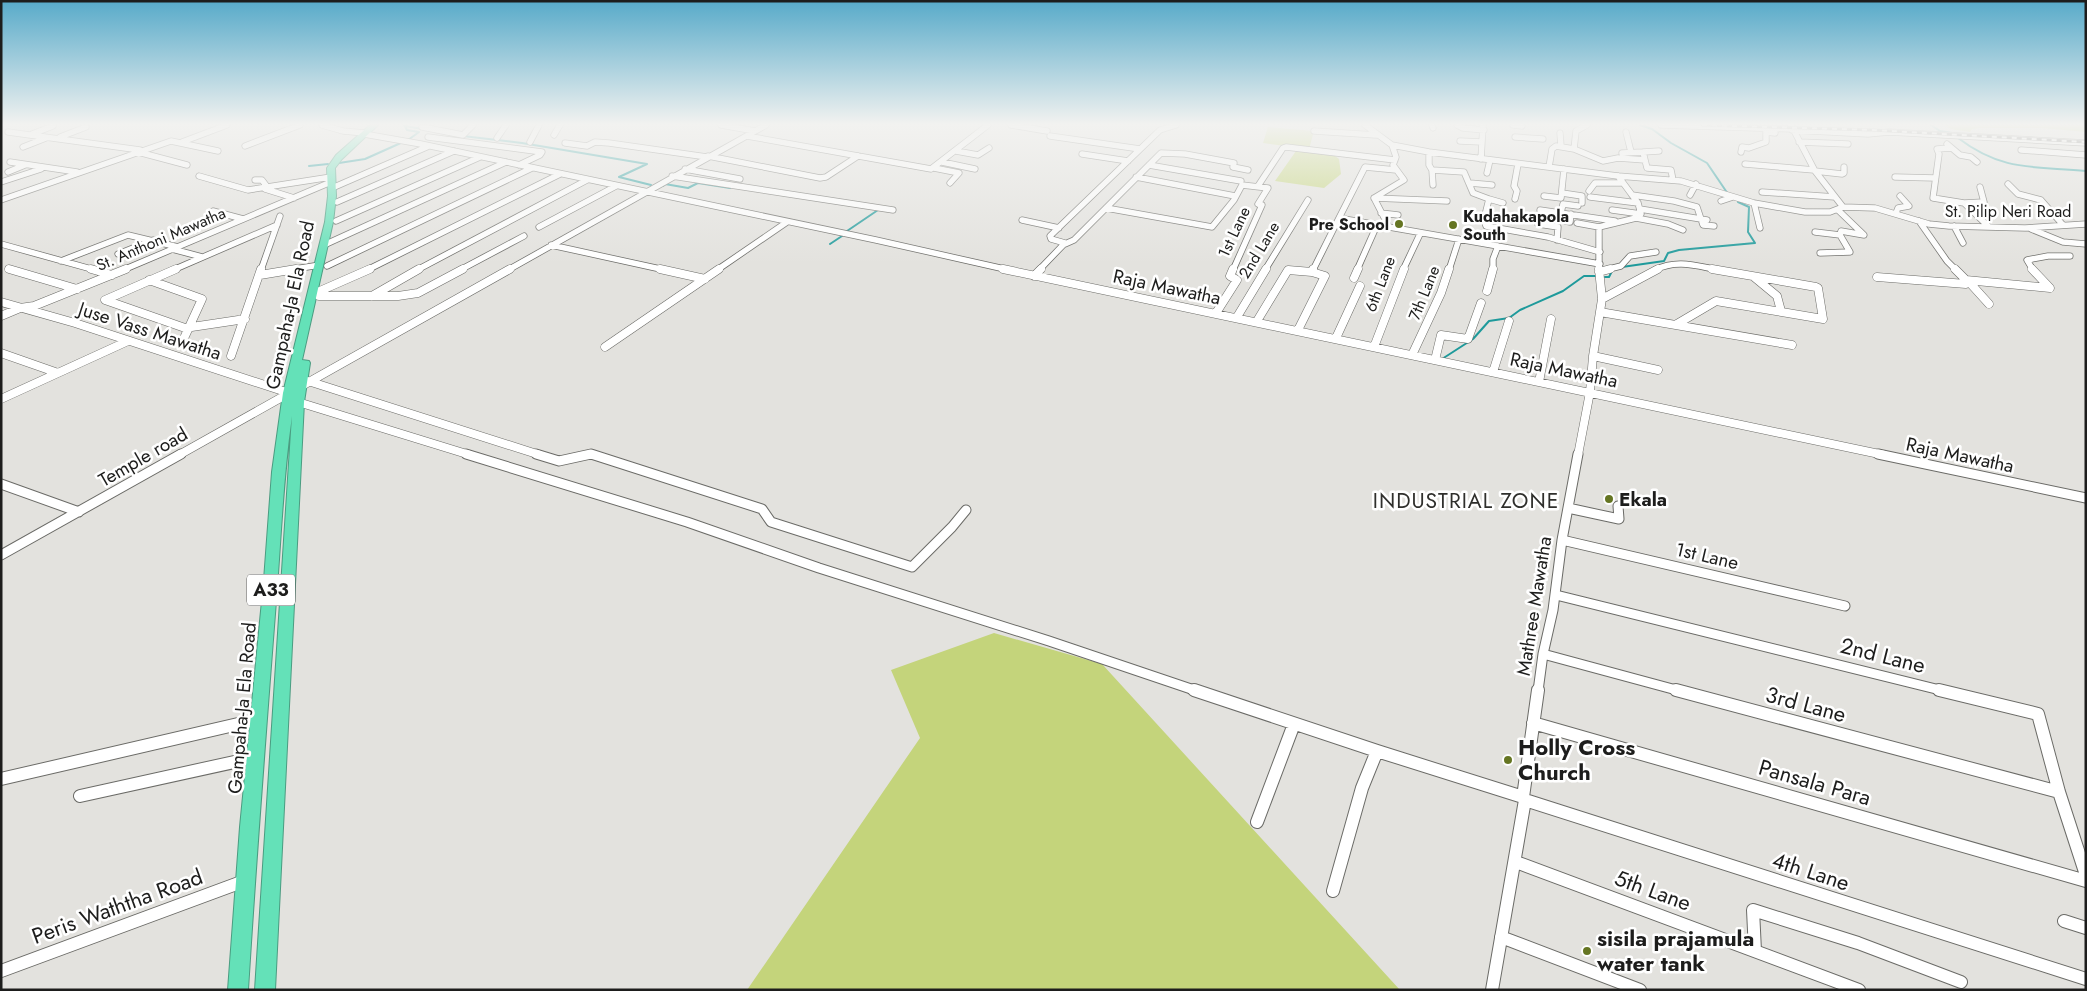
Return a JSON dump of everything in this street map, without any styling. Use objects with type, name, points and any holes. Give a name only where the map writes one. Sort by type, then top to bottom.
[{"type":"highway","name":"Gampaha-Ja Ela Road","points":[[328,244],[336,221],[331,171]]},
{"type":"highway","name":"Gampaha-Ja Ela Road","points":[[238,990],[247,880],[249,827],[257,756],[278,472],[299,391],[324,266],[328,244],[332,189]]},
{"type":"highway","name":"Gampaha-Ja Ela Road","points":[[265,990],[299,391]]},
{"type":"street","points":[[1,182],[34,171]]},
{"type":"street","points":[[67,171],[80,173]]},
{"type":"street","points":[[1,200],[85,171]]},
{"type":"street","points":[[332,189],[372,171]]},
{"type":"street","points":[[199,176],[248,190],[266,188],[332,189],[389,171]]},
{"type":"street","points":[[336,221],[446,171]]},
{"type":"street","points":[[328,244],[486,171]]},
{"type":"street","points":[[260,274],[324,266],[525,171]]},
{"type":"street","points":[[547,171],[876,240],[1034,276],[1065,244],[1072,243],[1142,171]]},
{"type":"street","name":"Temple road","points":[[1,555],[299,391],[681,171]]},
{"type":"street","points":[[697,171],[740,179]]},
{"type":"street","points":[[787,171],[822,178],[835,171]]},
{"type":"street","points":[[948,171],[960,174],[950,183]]},
{"type":"street","points":[[1065,244],[1051,239],[1050,236],[1117,171]]},
{"type":"street","points":[[1188,171],[1241,181]]},
{"type":"street","points":[[1106,208],[1212,227],[1234,200],[1234,196],[1242,184],[1258,186],[1268,171]]},
{"type":"street","points":[[1312,272],[1363,171]]},
{"type":"street","points":[[1374,198],[1404,180],[1397,171]]},
{"type":"street","points":[[1432,171],[1432,185]]},
{"type":"street","points":[[1453,171],[1466,172],[1473,193],[1503,203]]},
{"type":"street","points":[[1515,199],[1517,190],[1514,186],[1517,171]]},
{"type":"street","points":[[1544,196],[1561,198],[1564,171]]},
{"type":"street","points":[[1595,171],[1620,180],[1637,208],[1683,230]]},
{"type":"street","points":[[1673,171],[1673,180]]},
{"type":"street","points":[[1813,235],[1840,235],[1841,232],[1864,235],[1840,209],[1835,197],[1815,171]]},
{"type":"street","points":[[1823,171],[1842,174],[1844,171]]},
{"type":"street","points":[[1936,171],[1933,198],[1964,204],[1984,202],[1980,187]]},
{"type":"street","points":[[317,294],[560,174]]},
{"type":"street","points":[[672,176],[894,210]]},
{"type":"street","points":[[1640,176],[1646,185]]},
{"type":"street","name":"St. Pilip Neri Road","points":[[1620,180],[1640,176],[1673,180],[1696,184],[1754,204],[1805,212],[1875,208],[1919,221],[1954,226],[2025,228],[2086,224]]},
{"type":"street","points":[[1136,177],[1234,196]]},
{"type":"street","points":[[1895,177],[1935,178]]},
{"type":"street","points":[[256,180],[262,180],[266,188],[294,198]]},
{"type":"street","points":[[372,296],[456,248],[587,180]]},
{"type":"street","points":[[1620,180],[1595,183],[1590,194],[1637,208],[1705,221],[1714,226]]},
{"type":"street","points":[[1470,182],[1492,185]]},
{"type":"street","points":[[1690,195],[1696,184]]},
{"type":"street","points":[[2008,184],[2018,194],[2041,200],[2063,225]]},
{"type":"street","points":[[540,227],[616,186]]},
{"type":"street","name":"1st Lane","points":[[1216,313],[1236,280],[1230,276],[1262,206],[1258,204],[1268,190],[1268,188],[1258,186]]},
{"type":"street","name":"St. Anthoni Mawatha","points":[[1,316],[78,289],[294,198],[332,189]]},
{"type":"street","points":[[1762,192],[1835,197]]},
{"type":"street","points":[[1548,202],[1580,205],[1582,196],[1562,193]]},
{"type":"street","points":[[1896,213],[1898,208],[1909,206],[1900,196]]},
{"type":"street","points":[[1721,201],[1733,197]]},
{"type":"street","points":[[1374,198],[1447,201]]},
{"type":"street","points":[[1374,198],[1389,227]]},
{"type":"street","points":[[1489,199],[1484,219],[1486,226],[1509,236],[1520,233],[1558,240],[1600,252]]},
{"type":"street","name":"2nd Lane","points":[[1237,317],[1308,200]]},
{"type":"street","points":[[1612,210],[1637,208],[1674,201],[1698,207],[1705,221]]},
{"type":"street","points":[[1561,213],[1563,204]]},
{"type":"street","points":[[1754,204],[1760,228]]},
{"type":"street","points":[[1964,204],[1989,227]]},
{"type":"street","points":[[1577,223],[1584,227],[1599,226],[1618,221],[1637,208]]},
{"type":"street","points":[[1540,210],[1618,221]]},
{"type":"street","points":[[213,211],[243,219]]},
{"type":"street","points":[[1381,213],[1398,215]]},
{"type":"street","points":[[1555,220],[1570,222],[1571,214]]},
{"type":"street","points":[[232,356],[280,216]]},
{"type":"street","points":[[1339,218],[1376,224],[1394,230],[1552,253],[1599,268],[1622,266],[1630,256],[1656,252]]},
{"type":"street","points":[[1022,220],[1059,228]]},
{"type":"street","points":[[1692,223],[1705,221]]},
{"type":"street","points":[[1919,221],[1947,261],[1989,304]]},
{"type":"street","points":[[604,347],[787,222]]},
{"type":"street","points":[[1354,278],[1376,224]]},
{"type":"street","points":[[1520,233],[1522,224]]},
{"type":"street","points":[[1538,224],[1558,227],[1558,240]]},
{"type":"street","points":[[244,319],[190,328],[106,300],[277,225]]},
{"type":"street","name":"Mathree Mawatha","points":[[1492,990],[1516,862],[1543,654],[1556,595],[1562,540],[1590,392],[1593,356],[1602,299],[1599,268],[1599,226]]},
{"type":"street","points":[[1954,226],[1963,244]]},
{"type":"street","points":[[2025,228],[2046,234],[2063,242],[2086,244]]},
{"type":"street","points":[[62,261],[128,234],[153,240],[202,257]]},
{"type":"street","name":"6th Lane","points":[[1374,347],[1404,268],[1420,234]]},
{"type":"street","points":[[1820,253],[1850,252],[1840,235]]},
{"type":"street","points":[[317,294],[398,296],[418,293],[524,236]]},
{"type":"street","points":[[1509,236],[1509,248]]},
{"type":"street","name":"7th Lane","points":[[1412,355],[1441,293],[1458,239]]},
{"type":"street","points":[[118,254],[153,240]]},
{"type":"street","points":[[1,244],[112,275]]},
{"type":"street","points":[[551,245],[705,279]]},
{"type":"street","points":[[1487,291],[1493,272],[1493,259],[1498,246]]},
{"type":"street","points":[[1877,277],[2050,288],[2027,260],[2048,256],[2070,256]]},
{"type":"street","points":[[1602,299],[1668,264],[1683,264],[1818,288],[1823,319],[1716,301],[1677,324]]},
{"type":"street","points":[[9,269],[78,289]]},
{"type":"street","points":[[1257,321],[1288,270],[1312,272],[1325,276],[1298,330]]},
{"type":"street","name":"Raja Mawatha","points":[[1034,276],[1257,321],[2086,498]]},
{"type":"street","points":[[1754,276],[1777,296],[1781,311]]},
{"type":"street","points":[[149,280],[202,299],[186,336]]},
{"type":"street","points":[[1336,338],[1360,286]]},
{"type":"street","name":"Juse Vass Mawatha","points":[[1,302],[299,391]]},
{"type":"street","points":[[1435,360],[1441,336],[1468,339],[1481,303]]},
{"type":"street","points":[[1600,312],[1792,345]]},
{"type":"street","points":[[1539,382],[1551,319]]},
{"type":"street","points":[[1493,372],[1509,321]]},
{"type":"street","points":[[1,399],[128,340]]},
{"type":"street","points":[[1,353],[58,373]]},
{"type":"street","points":[[1593,356],[1658,370]]},
{"type":"street","points":[[299,391],[559,461],[591,454],[762,509],[771,522],[912,568],[966,510]]},
{"type":"street","name":"4th Lane","points":[[299,391],[1377,752],[2086,979]]},
{"type":"street","points":[[1,484],[79,512]]},
{"type":"street","points":[[1568,508],[1619,519],[1618,506]]},
{"type":"street","name":"1st Lane","points":[[1562,540],[1845,606]]},
{"type":"street","name":"2nd Lane","points":[[1556,595],[2038,714],[2059,792],[2086,875]]},
{"type":"street","name":"3rd Lane","points":[[1543,654],[2059,792]]},
{"type":"street","points":[[1,779],[260,719]]},
{"type":"street","name":"Pansala Para","points":[[1533,723],[2086,881]]},
{"type":"street","points":[[1257,822],[1294,724]]},
{"type":"street","points":[[1333,891],[1362,788],[1377,752]]},
{"type":"street","points":[[80,796],[257,756]]},
{"type":"street","name":"5th Lane","points":[[1516,862],[1859,990]]},
{"type":"street","name":"Peris Waththa Road","points":[[1,971],[247,880]]},
{"type":"street","points":[[1754,951],[1753,910],[1864,946],[1961,982]]},
{"type":"street","points":[[2064,922],[2086,928]]},
{"type":"street","points":[[1501,936],[1640,990]]},
{"type":"green space","points":[[1282,171],[1341,171],[1341,174],[1324,188],[1275,181]]},
{"type":"green space","points":[[994,633],[1102,664],[1400,990],[747,990],[920,738],[891,670]]},
{"type":"waterway","points":[[631,171],[619,177],[651,185]]},
{"type":"waterway","points":[[1713,171],[1728,194]]},
{"type":"waterway","points":[[663,186],[665,184],[688,188],[698,183],[730,188]]},
{"type":"waterway","points":[[1622,267],[1664,261],[1668,253],[1679,250],[1755,243],[1748,232],[1749,207],[1738,202],[1740,200]]},
{"type":"waterway","points":[[847,231],[878,210]]},
{"type":"waterway","points":[[830,244],[842,236]]},
{"type":"waterway","points":[[1605,277],[1609,277],[1612,271]]},
{"type":"waterway","points":[[1442,359],[1473,339],[1489,321],[1509,318],[1520,310],[1563,291],[1584,276],[1597,276]]},
{"type":"place","name":"Pre School","points":[[1399,224]]},
{"type":"place","name":"Kudahakapola South","points":[[1453,225]]},
{"type":"place","name":"Ekala","points":[[1609,499]]},
{"type":"place","name":"Holly Cross Church","points":[[1508,760]]},
{"type":"place","name":"sisila prajamula water tank","points":[[1587,951]]},
{"type":"district","name":"INDUSTRIAL ZONE","points":[[1466,501]]}]
